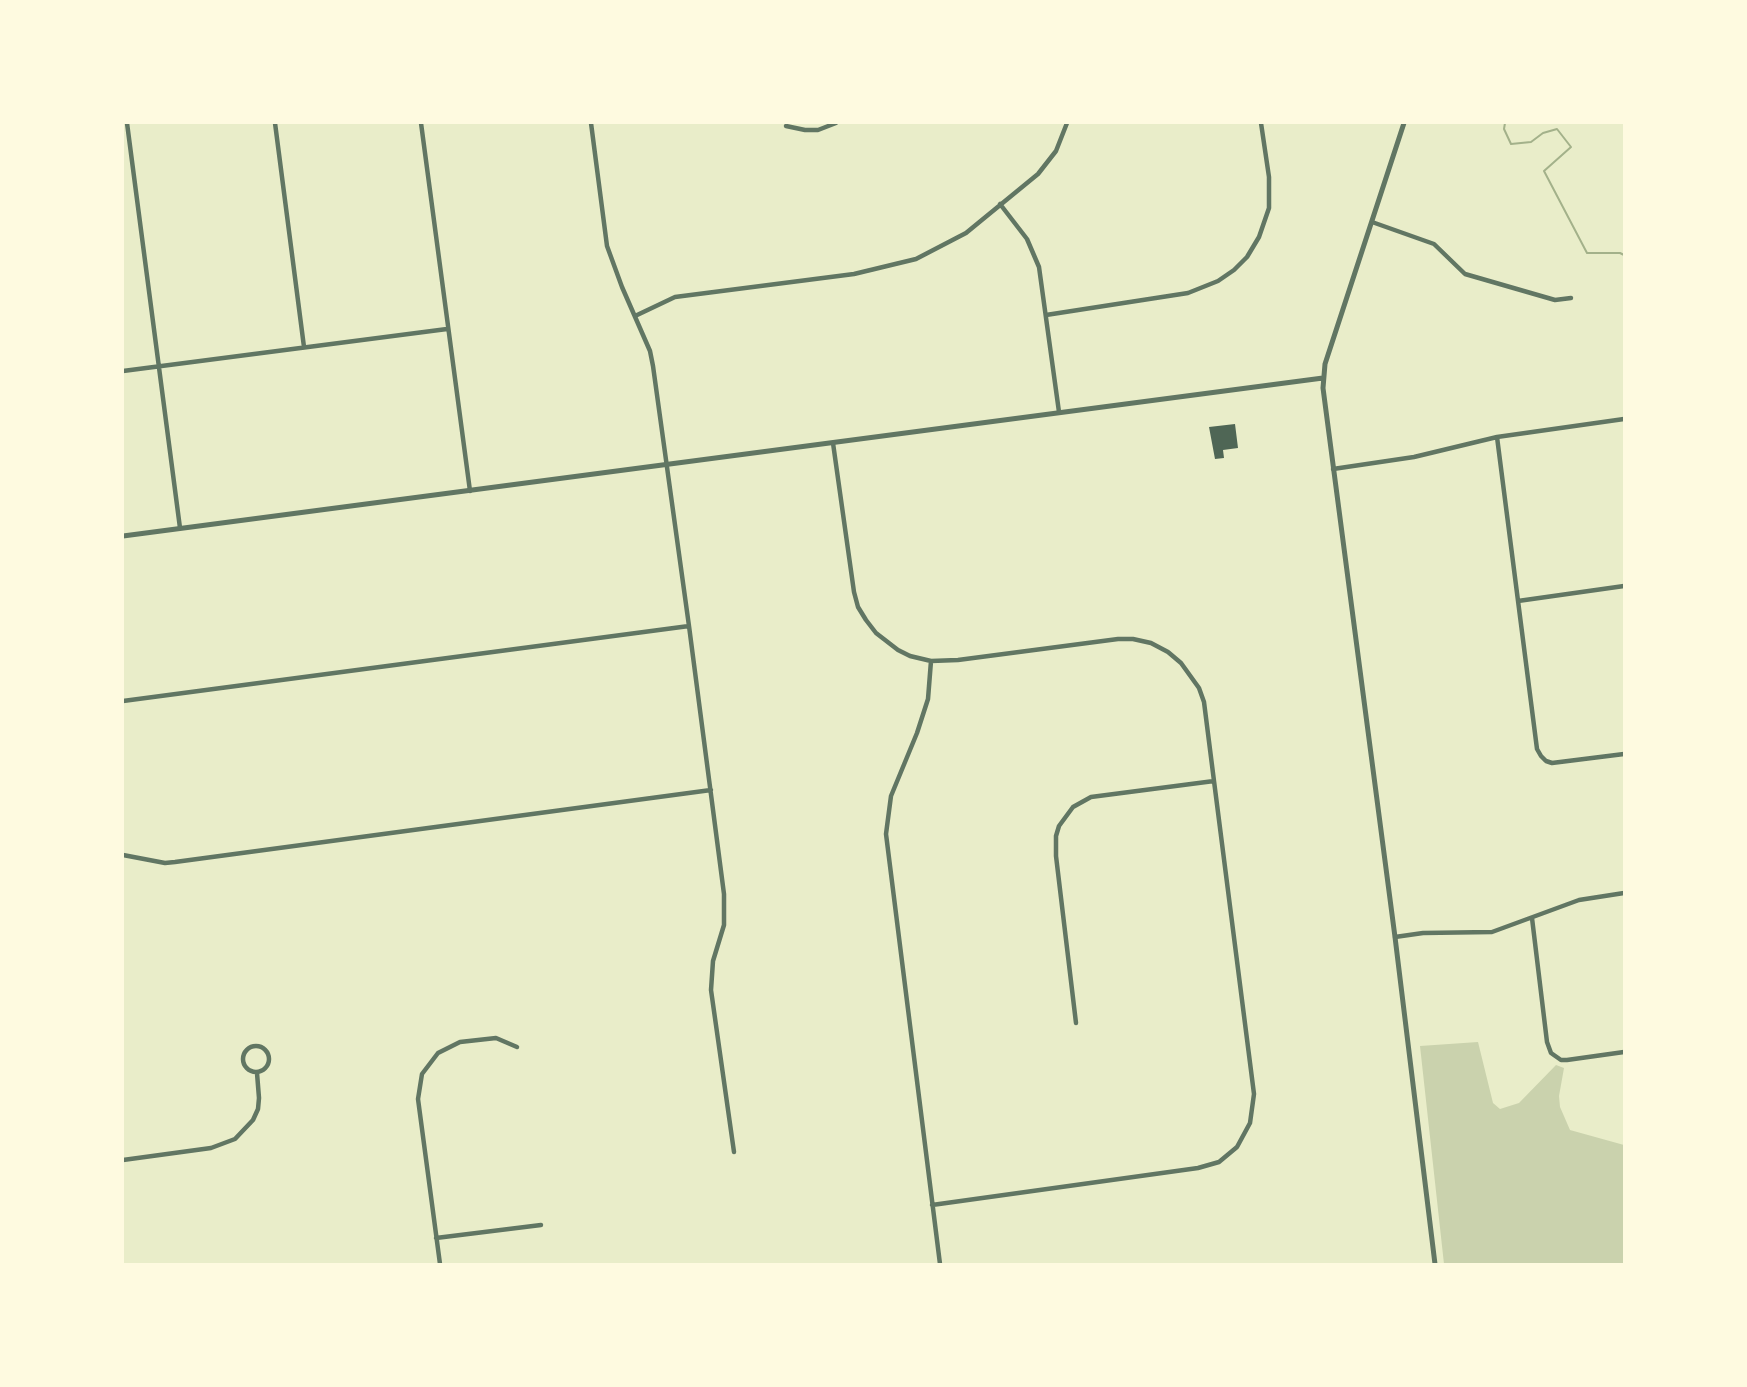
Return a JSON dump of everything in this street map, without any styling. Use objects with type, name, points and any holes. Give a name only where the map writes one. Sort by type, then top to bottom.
[{"type":"street","points":[[127,123],[180,528]]},
{"type":"street","points":[[275,123],[304,347]]},
{"type":"street","points":[[421,123],[470,491]]},
{"type":"street","points":[[591,123],[607,246],[622,288],[650,351],[689,626],[725,910],[724,925],[712,968],[711,990],[734,1152]]},
{"type":"street","points":[[786,126],[818,130],[836,123]]},
{"type":"street","points":[[634,316],[675,297],[854,274],[916,259],[966,233],[1038,174],[1056,151],[1067,123]]},
{"type":"street","points":[[1046,315],[1188,293],[1218,281],[1234,270],[1247,257],[1259,237],[1269,208],[1269,177],[1261,123]]},
{"type":"street","points":[[1404,123],[1328,352],[1323,388],[1435,1264]]},
{"type":"street","points":[[1000,204],[1016,224],[1034,254],[1041,278],[1059,412]]},
{"type":"street","points":[[1372,222],[1434,244],[1465,274],[1555,300],[1571,298]]},
{"type":"street","points":[[123,370],[447,329]]},
{"type":"street","points":[[123,536],[1323,378]]},
{"type":"street","points":[[1333,469],[1414,457],[1497,437],[1624,419]]},
{"type":"street","points":[[1497,437],[1534,731],[1541,756],[1546,761],[1560,763],[1624,754]]},
{"type":"street","points":[[834,443],[851,576],[858,607],[866,620],[887,643],[910,656],[931,661],[958,660],[1133,639],[1168,652],[1181,663],[1199,688],[1204,702],[1254,1094],[1250,1123],[1237,1147],[1219,1162],[1198,1168],[932,1205]]},
{"type":"street","points":[[1518,601],[1624,586]]},
{"type":"street","points":[[123,701],[689,626]]},
{"type":"street","points":[[931,661],[928,699],[891,796],[886,834],[940,1264]]},
{"type":"street","points":[[1076,1023],[1055,847],[1059,826],[1065,816],[1081,801],[1101,794],[1214,781]]},
{"type":"street","points":[[123,855],[165,863],[175,862],[711,790]]},
{"type":"street","points":[[1395,938],[1423,933],[1492,932],[1579,900],[1624,893]]},
{"type":"street","points":[[1532,918],[1547,1042],[1551,1053],[1561,1060],[1567,1060],[1624,1052]]},
{"type":"street","points":[[440,1264],[418,1099],[422,1074],[438,1053],[460,1042],[496,1038],[517,1047]]},
{"type":"street","points":[[256,1046],[265,1049],[269,1057],[265,1069],[257,1072],[245,1068],[242,1059],[248,1048],[256,1046]]},
{"type":"street","points":[[123,1160],[211,1148],[235,1139],[253,1120],[258,1109],[257,1072]]},
{"type":"street","points":[[436,1238],[541,1225]]},
{"type":"green space","points":[[1478,1042],[1493,1103],[1500,1109],[1519,1103],[1556,1065],[1564,1068],[1559,1096],[1560,1107],[1570,1130],[1624,1145],[1624,1264],[1444,1264],[1420,1046]]},
{"type":"building","points":[[1235,424],[1238,448],[1223,450],[1224,458],[1215,459],[1209,427]]},
{"type":"waterway","points":[[1505,123],[1504,129],[1511,144],[1531,142],[1543,133],[1557,129],[1571,147],[1544,171],[1587,253],[1624,255]]}]
